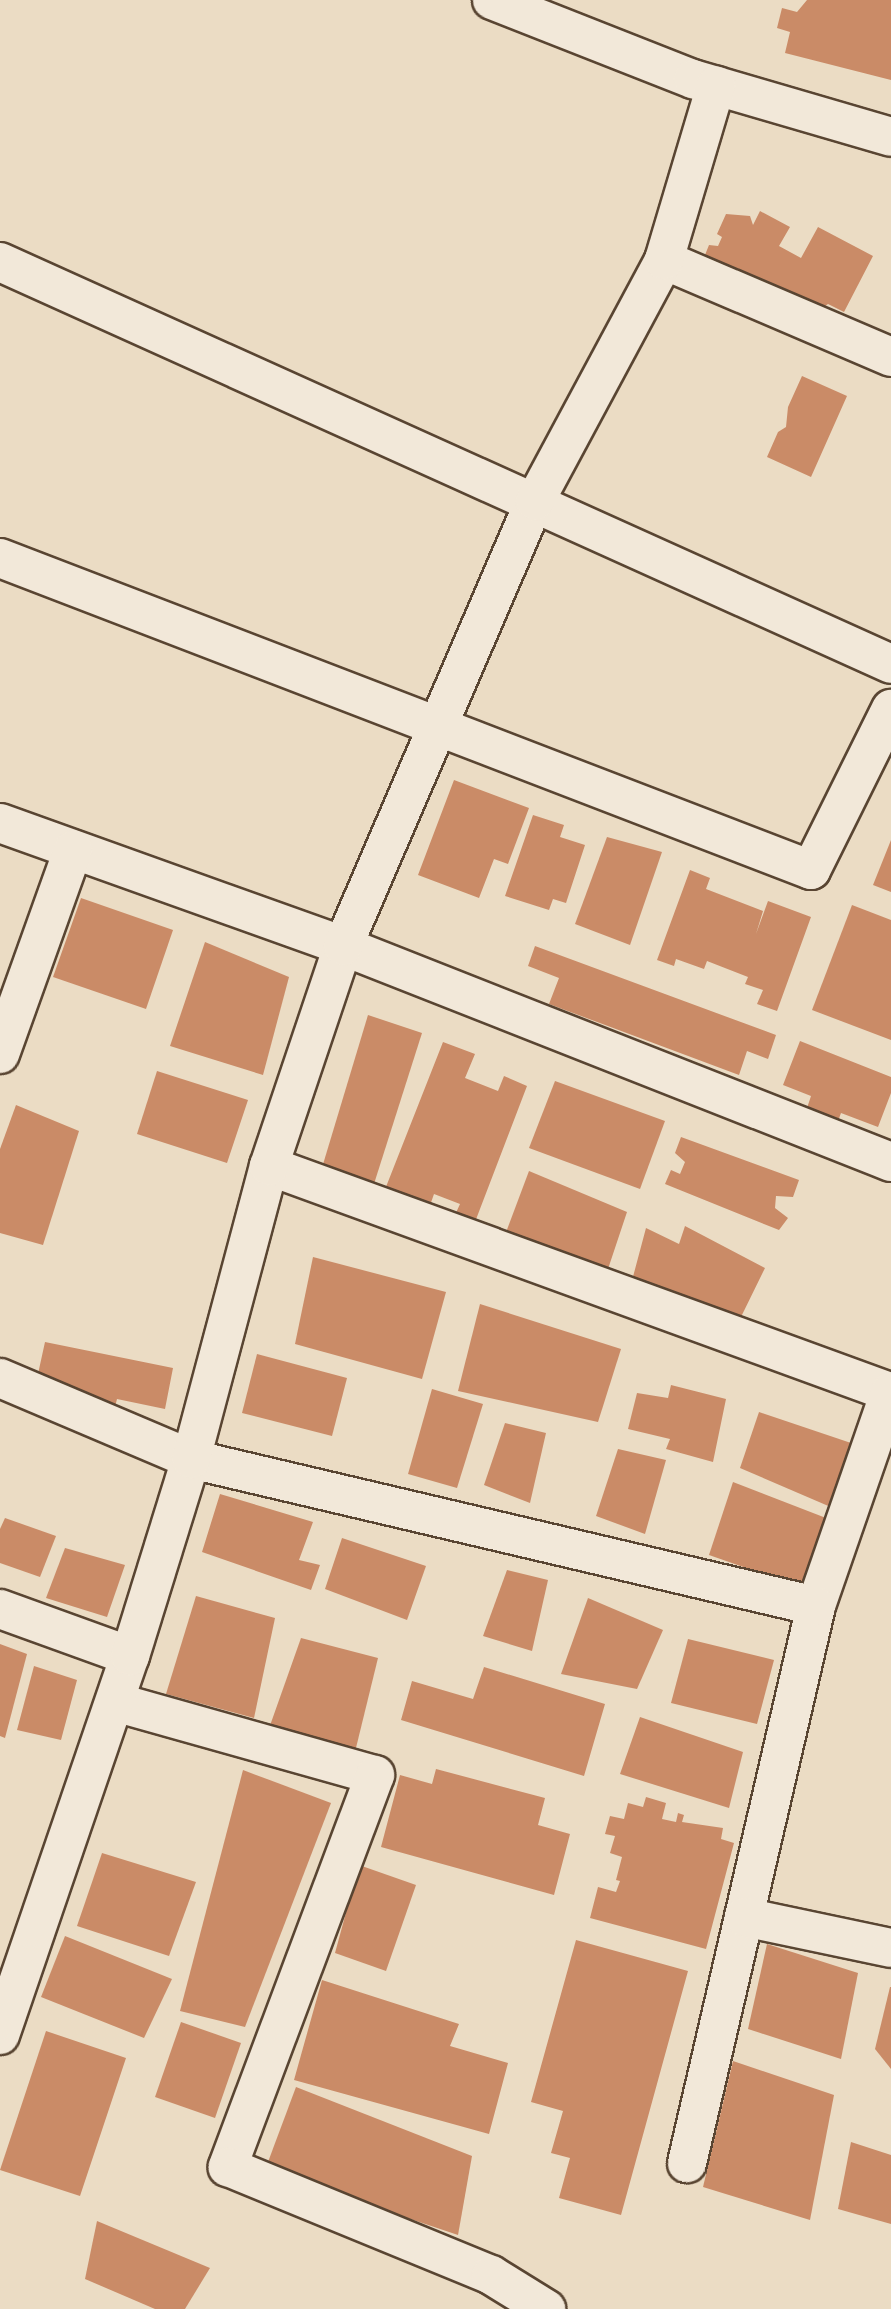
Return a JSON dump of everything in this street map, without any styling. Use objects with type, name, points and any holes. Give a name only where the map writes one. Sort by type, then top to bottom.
[{"type":"street","points":[[492,0],[710,103],[891,137]]},
{"type":"street","points":[[0,2035],[130,1656],[191,1459],[269,1166],[343,946],[535,501],[664,260],[710,103]]},
{"type":"street","points":[[664,260],[891,357]]},
{"type":"street","points":[[0,262],[535,501],[891,664]]},
{"type":"street","points":[[0,558],[438,724],[811,870],[891,709]]},
{"type":"street","points":[[0,823],[343,946],[891,1162]]},
{"type":"street","points":[[0,1054],[73,850]]},
{"type":"street","points":[[269,1166],[890,1392],[816,1606],[687,2163]]},
{"type":"street","points":[[0,1378],[191,1459],[816,1606]]},
{"type":"street","points":[[0,1609],[130,1656]]},
{"type":"street","points":[[115,1702],[375,1775],[228,2167],[491,2275],[546,2309]]},
{"type":"street","points":[[744,1917],[891,1948]]},
{"type":"building","points":[[807,0],[891,0],[891,80],[785,53],[790,32],[777,28],[782,8],[797,12]]},
{"type":"building","points":[[760,211],[790,227],[779,246],[801,258],[818,227],[873,256],[844,312],[828,304],[814,314],[701,265],[709,245],[718,246],[722,237],[717,234],[726,214],[750,216],[753,225]]},
{"type":"building","points":[[802,376],[847,396],[811,477],[767,457],[778,432],[786,427],[788,407]]},
{"type":"building","points":[[454,780],[529,808],[508,864],[494,859],[479,898],[418,875]]},
{"type":"building","points":[[533,815],[564,825],[560,837],[585,845],[566,903],[553,899],[549,910],[505,896]]},
{"type":"building","points":[[607,837],[662,852],[630,945],[575,924]]},
{"type":"building","points":[[891,840],[891,892],[873,885]]},
{"type":"building","points":[[690,870],[710,878],[706,889],[763,911],[756,934],[768,901],[811,917],[777,1011],[757,1004],[763,990],[745,984],[748,977],[707,961],[704,969],[676,959],[674,966],[657,960]]},
{"type":"building","points":[[81,898],[173,930],[146,1009],[53,977]]},
{"type":"building","points":[[852,905],[891,920],[891,1040],[812,1010]]},
{"type":"building","points":[[205,942],[289,977],[263,1075],[170,1046]]},
{"type":"building","points":[[535,946],[776,1035],[768,1059],[747,1051],[739,1075],[549,1004],[559,978],[528,966]]},
{"type":"building","points":[[368,1015],[422,1033],[373,1187],[321,1171]]},
{"type":"building","points":[[800,1041],[891,1077],[891,1093],[878,1127],[841,1113],[837,1124],[806,1111],[811,1096],[783,1085]]},
{"type":"building","points":[[443,1042],[475,1054],[465,1078],[498,1091],[504,1076],[527,1086],[475,1222],[455,1215],[460,1204],[434,1194],[427,1214],[382,1197]]},
{"type":"building","points":[[157,1071],[248,1100],[227,1163],[137,1134]]},
{"type":"building","points":[[555,1081],[665,1121],[640,1189],[529,1148]]},
{"type":"building","points":[[16,1105],[79,1131],[43,1245],[0,1233],[0,1149]]},
{"type":"building","points":[[681,1137],[799,1180],[793,1197],[776,1196],[775,1208],[788,1218],[779,1230],[665,1184],[671,1170],[680,1174],[685,1162],[675,1153]]},
{"type":"building","points":[[529,1171],[627,1212],[606,1275],[502,1243]]},
{"type":"building","points":[[685,1226],[765,1268],[740,1319],[630,1288],[646,1228],[679,1244]]},
{"type":"building","points":[[313,1257],[446,1292],[422,1379],[295,1344]]},
{"type":"building","points":[[480,1304],[621,1349],[598,1422],[458,1391]]},
{"type":"building","points":[[45,1342],[173,1368],[165,1409],[117,1399],[115,1407],[36,1383]]},
{"type":"building","points":[[257,1354],[347,1378],[332,1436],[242,1413]]},
{"type":"building","points":[[671,1385],[726,1399],[713,1462],[666,1449],[670,1439],[628,1429],[637,1393],[668,1398]]},
{"type":"building","points":[[432,1389],[483,1404],[457,1488],[408,1474]]},
{"type":"building","points":[[759,1412],[851,1443],[833,1508],[740,1468]]},
{"type":"building","points":[[505,1423],[546,1433],[530,1503],[484,1485]]},
{"type":"building","points":[[618,1449],[666,1460],[645,1534],[596,1516]]},
{"type":"building","points":[[733,1482],[826,1518],[803,1588],[709,1555]]},
{"type":"building","points":[[220,1494],[313,1522],[299,1560],[320,1565],[311,1590],[202,1552]]},
{"type":"building","points":[[5,1518],[56,1536],[40,1577],[0,1563],[0,1529]]},
{"type":"building","points":[[342,1538],[426,1566],[407,1620],[325,1589]]},
{"type":"building","points":[[65,1548],[125,1565],[107,1617],[46,1598]]},
{"type":"building","points":[[507,1570],[548,1580],[532,1651],[483,1636]]},
{"type":"building","points":[[196,1596],[275,1618],[254,1718],[166,1694]]},
{"type":"building","points":[[588,1598],[663,1630],[637,1689],[561,1674]]},
{"type":"building","points":[[301,1638],[378,1658],[354,1756],[267,1734]]},
{"type":"building","points":[[688,1639],[774,1660],[757,1724],[671,1703]]},
{"type":"building","points":[[0,1644],[27,1654],[5,1738],[0,1736]]},
{"type":"building","points":[[34,1666],[77,1680],[61,1740],[17,1730]]},
{"type":"building","points":[[484,1667],[605,1704],[584,1776],[401,1720],[412,1681],[473,1699]]},
{"type":"building","points":[[640,1717],[743,1752],[729,1808],[620,1774]]},
{"type":"building","points":[[436,1769],[545,1798],[538,1825],[570,1834],[554,1895],[381,1847],[400,1775],[432,1784]]},
{"type":"building","points":[[243,1770],[331,1803],[245,2027],[180,2011]]},
{"type":"building","points":[[646,1797],[666,1803],[662,1819],[676,1822],[678,1813],[684,1815],[682,1822],[723,1828],[721,1839],[734,1843],[706,1949],[590,1918],[598,1887],[616,1892],[620,1881],[616,1880],[622,1857],[610,1853],[615,1836],[605,1834],[610,1816],[624,1819],[628,1803],[643,1807]]},
{"type":"building","points":[[102,1853],[196,1882],[169,1956],[77,1926]]},
{"type":"building","points":[[359,1865],[416,1885],[386,1971],[335,1953]]},
{"type":"building","points":[[65,1936],[172,1979],[144,2038],[41,1997]]},
{"type":"building","points":[[576,1940],[688,1971],[621,2215],[559,2198],[570,2158],[551,2153],[563,2111],[531,2102]]},
{"type":"building","points":[[767,1944],[858,1973],[841,2059],[748,2029]]},
{"type":"building","points":[[322,1980],[459,2024],[450,2046],[508,2063],[489,2134],[294,2080]]},
{"type":"building","points":[[891,1987],[891,2069],[875,2049]]},
{"type":"building","points":[[181,2022],[241,2043],[215,2118],[155,2097]]},
{"type":"building","points":[[46,2031],[126,2058],[80,2196],[0,2170]]},
{"type":"building","points":[[733,2061],[834,2095],[810,2220],[703,2187]]},
{"type":"building","points":[[296,2087],[472,2156],[458,2235],[265,2170]]},
{"type":"building","points":[[851,2142],[891,2155],[891,2224],[838,2209]]},
{"type":"building","points":[[97,2221],[210,2268],[185,2309],[155,2309],[85,2279]]}]
